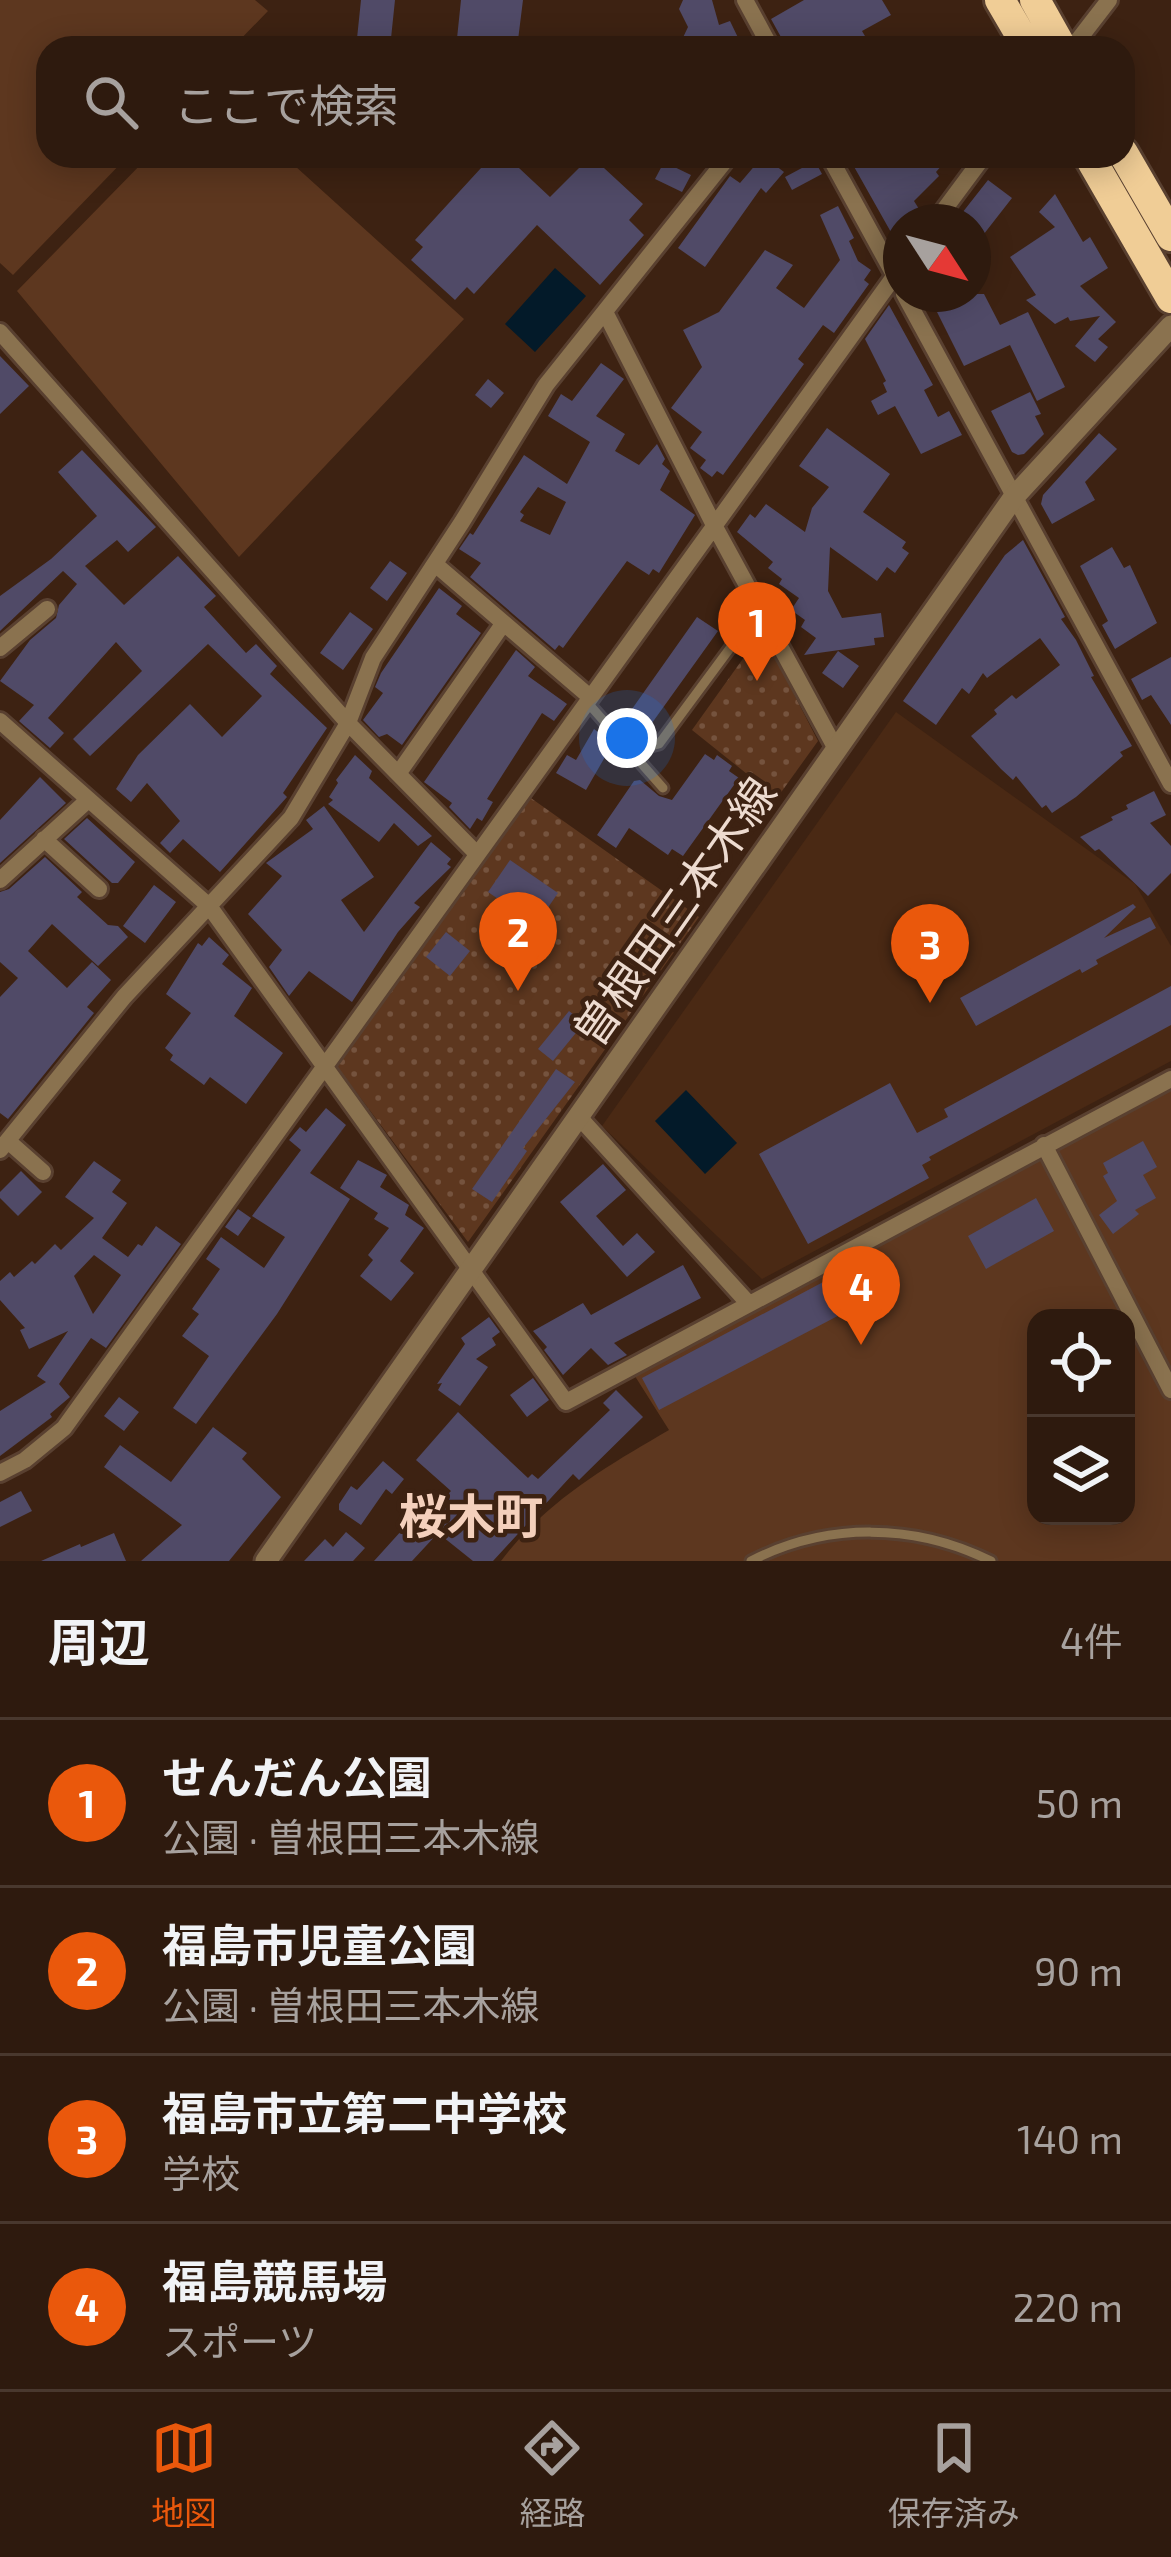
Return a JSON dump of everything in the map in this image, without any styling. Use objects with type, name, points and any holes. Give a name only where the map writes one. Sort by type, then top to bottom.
[{"type":"highway","points":[[1000,0],[1021,36]]},
{"type":"highway","points":[[1035,0],[1055,36]]},
{"type":"highway","points":[[1096,168],[1171,298]]},
{"type":"highway","points":[[1132,168],[1171,236]]},
{"type":"street","points":[[745,0],[764,36]]},
{"type":"street","points":[[1081,36],[1109,0]]},
{"type":"street","points":[[43,1172],[4,1146],[124,997],[291,818],[348,723],[373,658],[546,386],[720,168]]},
{"type":"street","points":[[836,168],[883,251]]},
{"type":"street","points":[[948,204],[975,168]]},
{"type":"street","points":[[0,1473],[25,1460],[64,1428],[714,525],[883,303]]},
{"type":"street","points":[[916,312],[1171,784]]},
{"type":"street","points":[[606,314],[836,748]]},
{"type":"street","name":"曽根田三本木線","points":[[266,1561],[1014,497],[1171,326]]},
{"type":"street","points":[[0,332],[348,723],[476,854]]},
{"type":"street","points":[[434,565],[588,700]]},
{"type":"street","points":[[0,649],[47,609]]},
{"type":"street","points":[[398,774],[503,623]]},
{"type":"street","points":[[0,721],[209,906],[566,1402],[1171,1078]]},
{"type":"street","points":[[0,880],[88,800]]},
{"type":"street","points":[[44,839],[99,889]]},
{"type":"street","points":[[579,1118],[749,1304]]},
{"type":"street","points":[[1044,1145],[1168,1378]]},
{"type":"lane","points":[[630,751],[659,744],[760,608]]},
{"type":"lane","points":[[588,700],[663,788]]},
{"type":"lane","points":[[752,1561],[802,1541],[873,1532],[944,1542],[991,1561]]},
{"type":"shaded area","points":[[0,0],[255,0],[268,11],[244,36],[36,36],[36,168],[116,168],[13,275],[0,263]]},
{"type":"shaded area","points":[[137,168],[297,168],[464,319],[239,557],[17,291]]},
{"type":"shaded area","points":[[762,632],[818,741],[777,798],[692,730]]},
{"type":"shaded area","points":[[896,712],[1135,884],[1171,946],[1171,1061],[762,1279],[602,1126]]},
{"type":"shaded area","points":[[528,796],[699,917],[468,1242],[336,1065]]},
{"type":"shaded area","points":[[1171,1089],[1171,1561],[501,1561],[557,1503],[669,1430],[633,1373]]},
{"type":"water","points":[[555,268],[586,296],[535,352],[505,324]]},
{"type":"water","points":[[686,1090],[737,1143],[705,1174],[655,1121]]},
{"type":"building","points":[[361,0],[395,0],[391,36],[357,36]]},
{"type":"building","points":[[461,0],[523,0],[518,36],[457,36]]},
{"type":"building","points":[[683,0],[712,0],[719,25],[730,21],[737,36],[684,36],[688,27],[679,9]]},
{"type":"building","points":[[804,0],[882,0],[891,15],[862,31],[865,36],[780,36],[771,19]]},
{"type":"building","points":[[481,168],[519,168],[550,197],[579,168],[604,168],[643,204],[629,220],[644,235],[600,285],[537,225],[474,294],[467,287],[455,300],[411,260],[423,247],[415,240]]},
{"type":"building","points":[[661,168],[691,175],[682,192],[655,179]]},
{"type":"building","points":[[753,168],[784,172],[766,193],[761,188],[705,267],[678,248],[730,176],[740,183]]},
{"type":"building","points":[[802,168],[819,168],[822,174],[792,190],[785,177]]},
{"type":"building","points":[[855,168],[940,168],[939,176],[914,201],[883,204],[883,218]]},
{"type":"building","points":[[988,180],[1012,198],[991,225],[991,204],[969,204]]},
{"type":"building","points":[[1055,194],[1083,242],[1090,237],[1108,268],[1080,286],[1116,322],[1098,339],[1108,347],[1095,362],[1075,346],[1100,316],[1070,321],[1068,317],[1055,324],[1026,300],[1036,295],[1010,257],[1055,227],[1039,212]]},
{"type":"building","points":[[838,206],[854,238],[849,241],[858,261],[871,270],[864,280],[869,284],[834,333],[823,325],[798,359],[804,364],[723,475],[717,471],[712,477],[700,468],[706,460],[690,448],[702,432],[671,408],[702,367],[683,330],[719,312],[765,250],[793,265],[776,288],[804,308],[840,260],[820,215]]},
{"type":"building","points":[[991,308],[1000,325],[1028,312],[1065,387],[1037,401],[1010,345],[964,366],[937,312],[991,312]]},
{"type":"building","points":[[884,312],[893,312],[933,385],[924,390],[938,417],[949,411],[962,435],[921,454],[895,406],[878,415],[871,401],[887,392],[886,381],[865,339]]},
{"type":"building","points":[[0,356],[29,386],[0,414]]},
{"type":"building","points":[[601,363],[624,379],[596,416],[625,434],[615,451],[639,465],[657,444],[665,459],[662,464],[670,471],[660,490],[695,515],[659,573],[653,569],[649,575],[627,561],[563,648],[559,645],[555,650],[470,577],[481,563],[459,549],[524,455],[567,484],[590,442],[548,416],[561,394],[572,401]],"holes":[[[538,487],[566,502],[550,535],[520,521],[524,515],[520,512]]]},
{"type":"building","points":[[488,379],[504,393],[491,408],[475,395]]},
{"type":"building","points":[[1030,392],[1044,434],[1018,455],[991,411]]},
{"type":"building","points":[[827,428],[890,474],[863,512],[906,542],[902,548],[909,553],[895,573],[887,567],[877,581],[830,547],[828,591],[842,618],[881,613],[884,637],[874,638],[875,645],[804,655],[816,638],[801,627],[805,620],[791,610],[799,598],[779,584],[782,579],[768,568],[773,562],[737,532],[750,514],[755,518],[766,504],[805,532],[812,508],[829,487],[799,466]]},
{"type":"building","points":[[1099,433],[1117,449],[1085,482],[1095,500],[1052,524],[1041,504],[1043,495]]},
{"type":"building","points":[[82,450],[156,527],[128,552],[117,540],[85,566],[124,605],[178,556],[216,596],[204,607],[246,653],[256,644],[277,666],[270,674],[327,728],[283,793],[287,797],[220,872],[183,839],[170,853],[160,843],[180,821],[147,783],[131,802],[116,789],[138,755],[190,704],[222,737],[262,696],[208,644],[90,756],[73,739],[142,671],[116,642],[48,718],[64,733],[50,748],[19,721],[34,705],[0,681],[30,640],[56,618],[59,605],[77,584],[63,571],[0,631],[0,596],[51,559],[97,516],[58,472]]},
{"type":"building","points":[[1023,540],[1091,677],[1132,746],[1052,813],[971,736],[1012,695],[1016,699],[1060,665],[1040,638],[987,678],[983,673],[969,694],[962,688],[936,725],[903,701],[1005,555]]},
{"type":"building","points":[[1112,547],[1124,568],[1130,565],[1157,623],[1115,649],[1102,625],[1108,621],[1080,566]]},
{"type":"building","points":[[390,561],[407,573],[387,601],[370,588]]},
{"type":"building","points":[[439,588],[462,606],[456,614],[481,633],[402,745],[387,734],[379,737],[363,720],[383,693],[375,687],[381,673]]},
{"type":"building","points":[[350,612],[373,629],[343,670],[320,653]]},
{"type":"building","points":[[697,617],[718,631],[652,723],[632,709]]},
{"type":"building","points":[[516,650],[535,667],[528,676],[567,704],[554,721],[542,713],[487,799],[493,802],[482,821],[477,818],[470,829],[449,807],[452,803],[424,782]]},
{"type":"building","points":[[838,651],[859,666],[843,688],[822,673]]},
{"type":"building","points":[[1171,657],[1171,725],[1151,695],[1142,700],[1131,679]]},
{"type":"building","points":[[594,729],[607,739],[603,746],[609,750],[586,790],[556,773],[567,755],[576,760]]},
{"type":"building","points":[[705,754],[714,760],[717,755],[739,778],[683,856],[672,849],[668,855],[629,828],[616,848],[597,835],[634,781],[672,800]]},
{"type":"building","points":[[355,755],[372,771],[369,778],[432,836],[418,846],[394,823],[379,842],[328,804],[336,780]]},
{"type":"building","points":[[40,777],[66,803],[0,863],[0,820]]},
{"type":"building","points":[[1154,791],[1166,815],[1150,823],[1171,846],[1171,873],[1148,896],[1080,837]]},
{"type":"building","points":[[324,806],[374,877],[341,900],[364,932],[431,842],[451,859],[447,864],[451,867],[414,903],[420,907],[352,1002],[309,971],[289,996],[269,967],[282,950],[248,914],[282,876],[266,863],[313,829],[306,820]]},
{"type":"building","points":[[87,818],[135,862],[118,883],[112,883],[64,839]]},
{"type":"building","points":[[45,857],[82,892],[77,897],[128,937],[98,966],[52,924],[28,951],[67,988],[92,962],[111,980],[87,1007],[94,1013],[8,1119],[0,1113],[0,997],[18,978],[0,962],[0,892]]},
{"type":"building","points":[[510,860],[558,893],[536,925],[488,892]]},
{"type":"building","points":[[154,885],[176,902],[145,943],[123,926]]},
{"type":"building","points":[[1133,904],[1136,907],[1104,938],[1150,917],[1156,928],[1096,960],[1098,964],[1082,973],[1080,969],[976,1026],[960,998]]},
{"type":"building","points":[[446,932],[470,951],[450,976],[426,957]]},
{"type":"building","points":[[209,937],[229,955],[222,964],[252,988],[234,1016],[283,1053],[246,1104],[210,1077],[204,1085],[170,1060],[173,1055],[165,1048],[191,1013],[166,994],[198,943],[202,946]]},
{"type":"building","points":[[1171,986],[1171,1025],[929,1157],[922,1165],[929,1178],[808,1244],[759,1154],[890,1083],[917,1133],[948,1117],[944,1109]]},
{"type":"building","points":[[569,1011],[584,1023],[553,1061],[538,1049]]},
{"type":"building","points":[[556,1069],[575,1082],[523,1148],[527,1151],[492,1202],[472,1189]]},
{"type":"building","points":[[326,1108],[346,1125],[310,1173],[350,1199],[277,1314],[196,1424],[173,1408],[209,1356],[182,1336],[199,1314],[192,1309],[220,1269],[206,1259],[221,1237],[264,1268],[285,1237],[252,1216],[301,1150],[289,1140],[300,1127],[306,1132]]},
{"type":"building","points":[[1143,1141],[1157,1167],[1143,1175],[1156,1198],[1135,1210],[1139,1214],[1113,1234],[1099,1215],[1117,1201],[1103,1176],[1108,1173],[1103,1163]]},
{"type":"building","points":[[358,1160],[387,1175],[380,1187],[409,1205],[405,1215],[424,1228],[400,1261],[414,1273],[391,1301],[360,1276],[373,1260],[368,1255],[389,1228],[374,1219],[378,1213],[340,1188]]},
{"type":"building","points":[[94,1161],[121,1180],[112,1192],[127,1203],[102,1238],[128,1257],[156,1226],[181,1244],[106,1348],[91,1338],[59,1384],[70,1397],[52,1417],[0,1456],[0,1411],[46,1382],[37,1376],[68,1331],[29,1349],[20,1330],[25,1328],[0,1300],[0,1281],[10,1272],[14,1277],[32,1261],[35,1264],[55,1244],[61,1250],[94,1218],[65,1197]],"holes":[[[94,1255],[121,1275],[93,1314],[74,1276]]]},
{"type":"building","points":[[603,1164],[626,1190],[596,1216],[623,1246],[637,1233],[655,1252],[627,1277],[560,1202]]},
{"type":"building","points":[[21,1171],[42,1192],[18,1216],[0,1192]]},
{"type":"building","points":[[1036,1198],[1054,1231],[986,1269],[968,1236]]},
{"type":"building","points":[[238,1209],[251,1218],[238,1236],[225,1227]]},
{"type":"building","points":[[876,1254],[888,1275],[845,1299],[851,1309],[659,1410],[642,1378]]},
{"type":"building","points":[[683,1265],[701,1298],[614,1343],[627,1355],[608,1365],[591,1348],[563,1375],[533,1331],[583,1303],[591,1315]]},
{"type":"building","points":[[489,1317],[500,1332],[492,1338],[496,1345],[476,1359],[488,1367],[460,1406],[438,1390],[442,1383],[437,1384],[465,1344],[461,1338]]},
{"type":"building","points":[[533,1378],[549,1400],[527,1417],[510,1395]]},
{"type":"building","points":[[616,1390],[643,1417],[579,1480],[573,1474],[493,1561],[473,1561],[438,1533],[412,1561],[374,1561],[412,1519],[419,1525],[451,1491],[416,1460],[458,1412],[528,1478],[532,1474],[538,1479],[610,1410],[603,1403]]},
{"type":"building","points":[[119,1397],[139,1412],[124,1431],[104,1416]]},
{"type":"building","points":[[213,1427],[247,1453],[242,1459],[281,1497],[229,1561],[141,1561],[182,1525],[104,1467],[120,1445],[171,1482]]},
{"type":"building","points":[[383,1461],[404,1479],[392,1494],[386,1489],[361,1525],[339,1510],[339,1504],[351,1486],[357,1490]]},
{"type":"building","points":[[21,1491],[32,1511],[0,1527],[0,1502]]},
{"type":"building","points":[[346,1532],[365,1548],[353,1561],[304,1561],[325,1539],[333,1547]]},
{"type":"building","points":[[114,1533],[126,1561],[41,1561],[80,1544]]},
{"type":"place","name":"せんだん公園","points":[[757,681]]},
{"type":"place","name":"福島市児童公園","points":[[518,991]]},
{"type":"place","name":"福島市立第二中学校","points":[[930,1003]]},
{"type":"place","name":"福島競馬場","points":[[861,1345]]},
{"type":"district","name":"桜木町","points":[[471,1517]]}]
